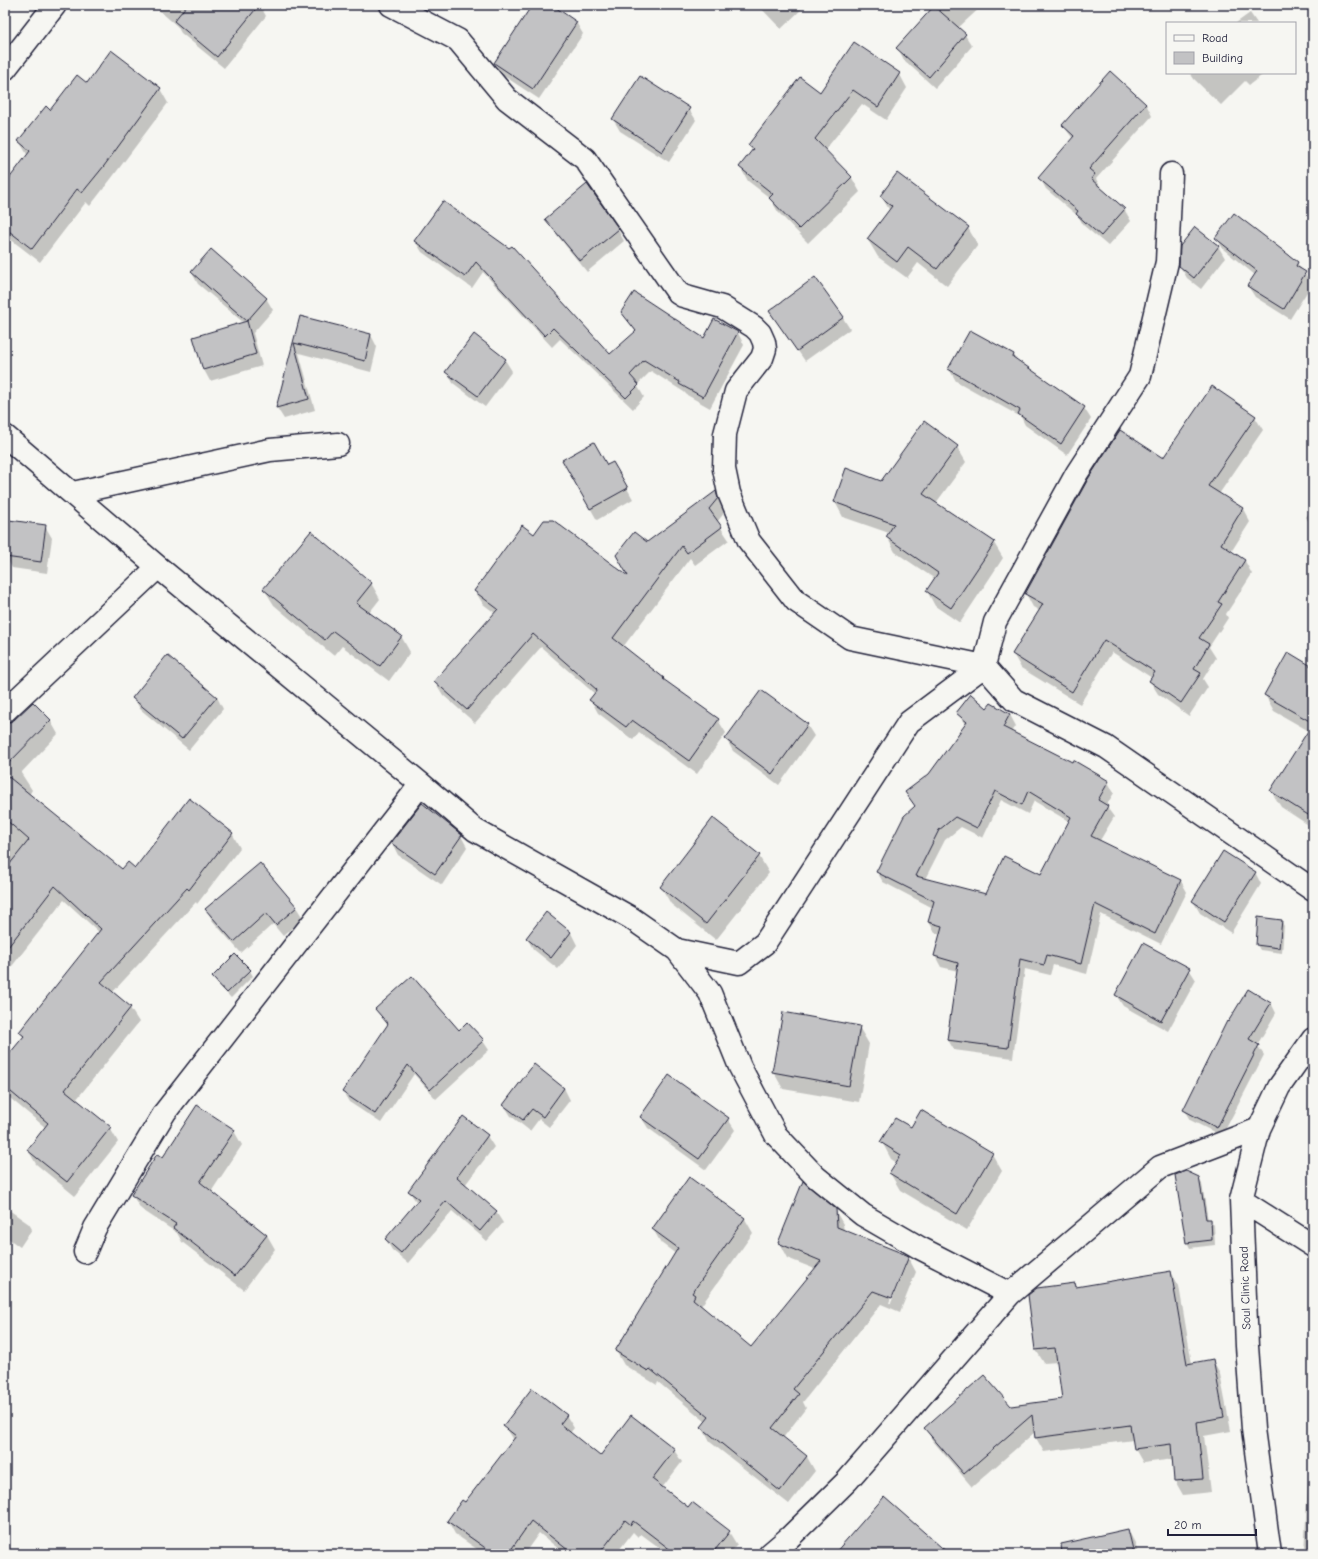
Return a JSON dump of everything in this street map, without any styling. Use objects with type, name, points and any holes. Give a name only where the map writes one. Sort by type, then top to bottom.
[{"type":"street","points":[[5,69],[55,5]]},
{"type":"street","points":[[391,5],[458,40],[507,99],[585,160],[678,293],[683,296],[722,307],[754,327],[760,333],[764,342],[763,355],[736,391],[725,434],[724,470],[729,493],[749,542],[796,601],[850,638],[984,666],[1014,700],[1106,747],[1313,890]]},
{"type":"street","points":[[677,950],[739,963],[765,943],[909,722],[984,666],[995,622],[1077,473],[1140,376],[1167,262],[1171,174]]},
{"type":"street","points":[[5,436],[158,567],[475,830],[631,918],[677,950],[710,993],[740,1067],[776,1135],[816,1177],[863,1215],[920,1248],[1010,1294]]},
{"type":"street","points":[[73,493],[270,450],[338,444]]},
{"type":"street","points":[[5,711],[158,567]]},
{"type":"street","points":[[86,1252],[95,1228],[165,1112],[421,784]]},
{"type":"street","name":"Soul Clinic Road","points":[[1270,1554],[1253,1429],[1247,1339],[1242,1200],[1259,1129],[1279,1087],[1313,1039]]},
{"type":"street","points":[[770,1554],[790,1537],[848,1481],[1010,1294],[1160,1167],[1259,1129]]},
{"type":"street","points":[[1242,1200],[1313,1246]]},
{"type":"building","points":[[187,5],[259,5],[217,57],[174,21]]},
{"type":"building","points":[[532,5],[552,5],[577,22],[533,89],[494,63]]},
{"type":"building","points":[[934,6],[966,34],[929,77],[896,48]]},
{"type":"building","points":[[854,42],[900,73],[878,107],[853,90],[815,139],[852,177],[799,229],[769,198],[773,194],[739,167],[753,149],[748,145],[800,77],[820,92]]},
{"type":"building","points":[[111,50],[161,88],[104,166],[82,193],[77,189],[32,249],[5,228],[5,184],[30,151],[18,141],[46,106],[50,110],[77,75],[87,83]]},
{"type":"building","points":[[1110,71],[1146,104],[1089,169],[1095,174],[1091,179],[1125,209],[1101,236],[1076,214],[1078,211],[1038,178],[1074,136],[1062,125]]},
{"type":"building","points":[[640,76],[690,108],[662,152],[612,119]]},
{"type":"building","points":[[897,173],[969,227],[937,269],[908,247],[897,262],[867,239],[892,206],[880,196]]},
{"type":"building","points":[[587,184],[619,229],[580,261],[545,219]]},
{"type":"building","points":[[443,201],[509,248],[512,246],[610,354],[636,331],[621,312],[634,292],[704,338],[714,319],[738,332],[703,397],[679,384],[680,382],[644,360],[630,375],[639,385],[626,398],[553,328],[545,336],[476,262],[465,277],[414,241]]},
{"type":"building","points":[[1234,213],[1298,262],[1296,266],[1306,272],[1284,309],[1247,286],[1257,271],[1215,238]]},
{"type":"building","points":[[1195,227],[1219,246],[1194,278],[1179,266],[1180,246]]},
{"type":"building","points":[[211,249],[267,298],[247,321],[191,272]]},
{"type":"building","points":[[815,277],[844,317],[797,351],[769,311]]},
{"type":"building","points":[[300,316],[371,334],[365,361],[294,343],[309,399],[276,408]]},
{"type":"building","points":[[247,321],[256,354],[203,370],[193,337]]},
{"type":"building","points":[[970,330],[1014,354],[1013,357],[1085,407],[1061,444],[1018,414],[1020,410],[948,369]]},
{"type":"building","points":[[474,334],[506,359],[478,396],[445,372]]},
{"type":"building","points":[[1212,386],[1256,416],[1208,486],[1243,508],[1221,544],[1245,560],[1218,602],[1222,604],[1199,638],[1209,644],[1194,669],[1201,673],[1181,703],[1149,681],[1155,672],[1104,640],[1072,692],[1012,654],[1043,604],[1025,594],[1088,479],[1120,430],[1163,458]]},
{"type":"building","points":[[924,421],[958,446],[923,494],[995,542],[951,608],[926,591],[938,573],[886,537],[894,524],[834,502],[846,468],[881,481]]},
{"type":"building","points":[[594,442],[607,465],[613,462],[628,488],[590,509],[562,460]]},
{"type":"building","points":[[716,491],[718,498],[709,509],[722,527],[687,553],[682,546],[613,638],[664,678],[663,679],[719,719],[689,761],[632,720],[626,727],[589,700],[597,690],[533,634],[467,710],[434,681],[498,609],[474,591],[522,525],[534,534],[544,520],[553,520],[628,576],[616,555],[634,532],[647,542]]},
{"type":"building","points":[[9,520],[46,525],[41,562],[5,557]]},
{"type":"building","points":[[311,531],[372,583],[356,603],[402,636],[380,666],[333,631],[325,640],[263,589]]},
{"type":"building","points":[[1288,652],[1313,667],[1313,723],[1264,695]]},
{"type":"building","points":[[167,655],[217,697],[182,739],[132,698]]},
{"type":"building","points":[[761,690],[808,724],[772,774],[725,739]]},
{"type":"building","points":[[971,694],[987,708],[991,703],[1010,714],[1003,727],[1072,762],[1073,760],[1109,781],[1098,800],[1108,806],[1091,836],[1181,880],[1155,934],[1095,904],[1081,964],[1047,955],[1044,965],[1020,959],[1008,1048],[947,1040],[958,963],[934,956],[942,926],[928,922],[934,901],[876,872],[904,816],[915,806],[905,792],[929,774],[967,722],[956,713]],"holes":[[[995,791],[1022,805],[1028,791],[1071,817],[1041,874],[1004,856],[986,894],[916,876],[939,830],[955,817],[977,828]]]},
{"type":"building","points":[[33,702],[51,720],[5,767],[5,723],[14,720]]},
{"type":"building","points":[[1313,723],[1313,818],[1270,791]]},
{"type":"building","points":[[5,774],[122,869],[128,862],[135,868],[189,798],[233,833],[189,890],[187,888],[101,982],[131,1007],[65,1090],[111,1127],[67,1182],[27,1150],[48,1123],[5,1087],[5,1059],[24,1036],[19,1032],[101,929],[55,886],[5,951],[5,870],[29,840],[5,819]]},
{"type":"building","points":[[422,803],[462,835],[435,874],[391,843]]},
{"type":"building","points":[[713,818],[760,855],[706,924],[660,887]]},
{"type":"building","points":[[1223,851],[1256,872],[1224,922],[1192,901]]},
{"type":"building","points":[[260,863],[297,907],[276,925],[266,913],[234,942],[205,909]]},
{"type":"building","points":[[546,912],[571,932],[551,958],[526,938]]},
{"type":"building","points":[[1258,917],[1282,920],[1279,948],[1256,945]]},
{"type":"building","points":[[1143,943],[1190,968],[1161,1021],[1115,995]]},
{"type":"building","points":[[235,954],[251,970],[227,993],[212,977]]},
{"type":"building","points":[[412,976],[459,1030],[467,1022],[484,1040],[430,1090],[408,1065],[375,1114],[342,1092],[388,1024],[375,1009]]},
{"type":"building","points":[[1248,989],[1271,1003],[1249,1039],[1259,1045],[1217,1128],[1183,1110],[1227,1021],[1228,1022]]},
{"type":"building","points":[[783,1012],[860,1026],[849,1086],[772,1072]]},
{"type":"building","points":[[534,1064],[564,1088],[543,1117],[532,1109],[523,1120],[503,1105]]},
{"type":"building","points":[[669,1075],[729,1118],[699,1159],[640,1117]]},
{"type":"building","points":[[197,1105],[235,1130],[200,1182],[267,1235],[235,1276],[173,1228],[176,1224],[131,1195],[157,1154],[163,1157]]},
{"type":"building","points":[[921,1110],[993,1153],[957,1214],[889,1173],[901,1155],[880,1142],[895,1118],[911,1127]]},
{"type":"building","points":[[463,1116],[488,1135],[457,1177],[497,1211],[480,1231],[446,1201],[401,1253],[385,1239],[419,1199],[408,1191]]},
{"type":"building","points":[[1186,1171],[1199,1177],[1206,1219],[1211,1219],[1212,1240],[1186,1243],[1175,1175]]},
{"type":"building","points":[[689,1177],[745,1218],[692,1293],[695,1295],[693,1299],[751,1347],[821,1261],[778,1243],[803,1181],[836,1209],[837,1227],[909,1256],[892,1298],[873,1291],[793,1389],[799,1394],[772,1428],[807,1456],[780,1491],[701,1427],[709,1417],[650,1369],[648,1371],[615,1351],[678,1248],[652,1229]]},
{"type":"building","points":[[1171,1271],[1187,1364],[1213,1359],[1224,1417],[1197,1422],[1203,1479],[1174,1481],[1171,1444],[1134,1449],[1130,1425],[1035,1438],[1032,1415],[964,1474],[924,1428],[984,1375],[1011,1406],[1062,1399],[1055,1348],[1035,1350],[1028,1295],[1037,1288],[1075,1283],[1076,1287]]},
{"type":"building","points":[[532,1388],[567,1415],[560,1424],[600,1456],[631,1415],[675,1449],[652,1479],[688,1507],[692,1502],[730,1531],[712,1554],[676,1554],[633,1521],[631,1525],[625,1520],[599,1554],[573,1554],[531,1521],[508,1554],[494,1554],[447,1521],[462,1500],[465,1502],[516,1436],[503,1426]]},
{"type":"building","points":[[884,1497],[949,1554],[834,1554]]},
{"type":"building","points":[[1128,1529],[1134,1554],[1062,1554],[1061,1544]]}]
